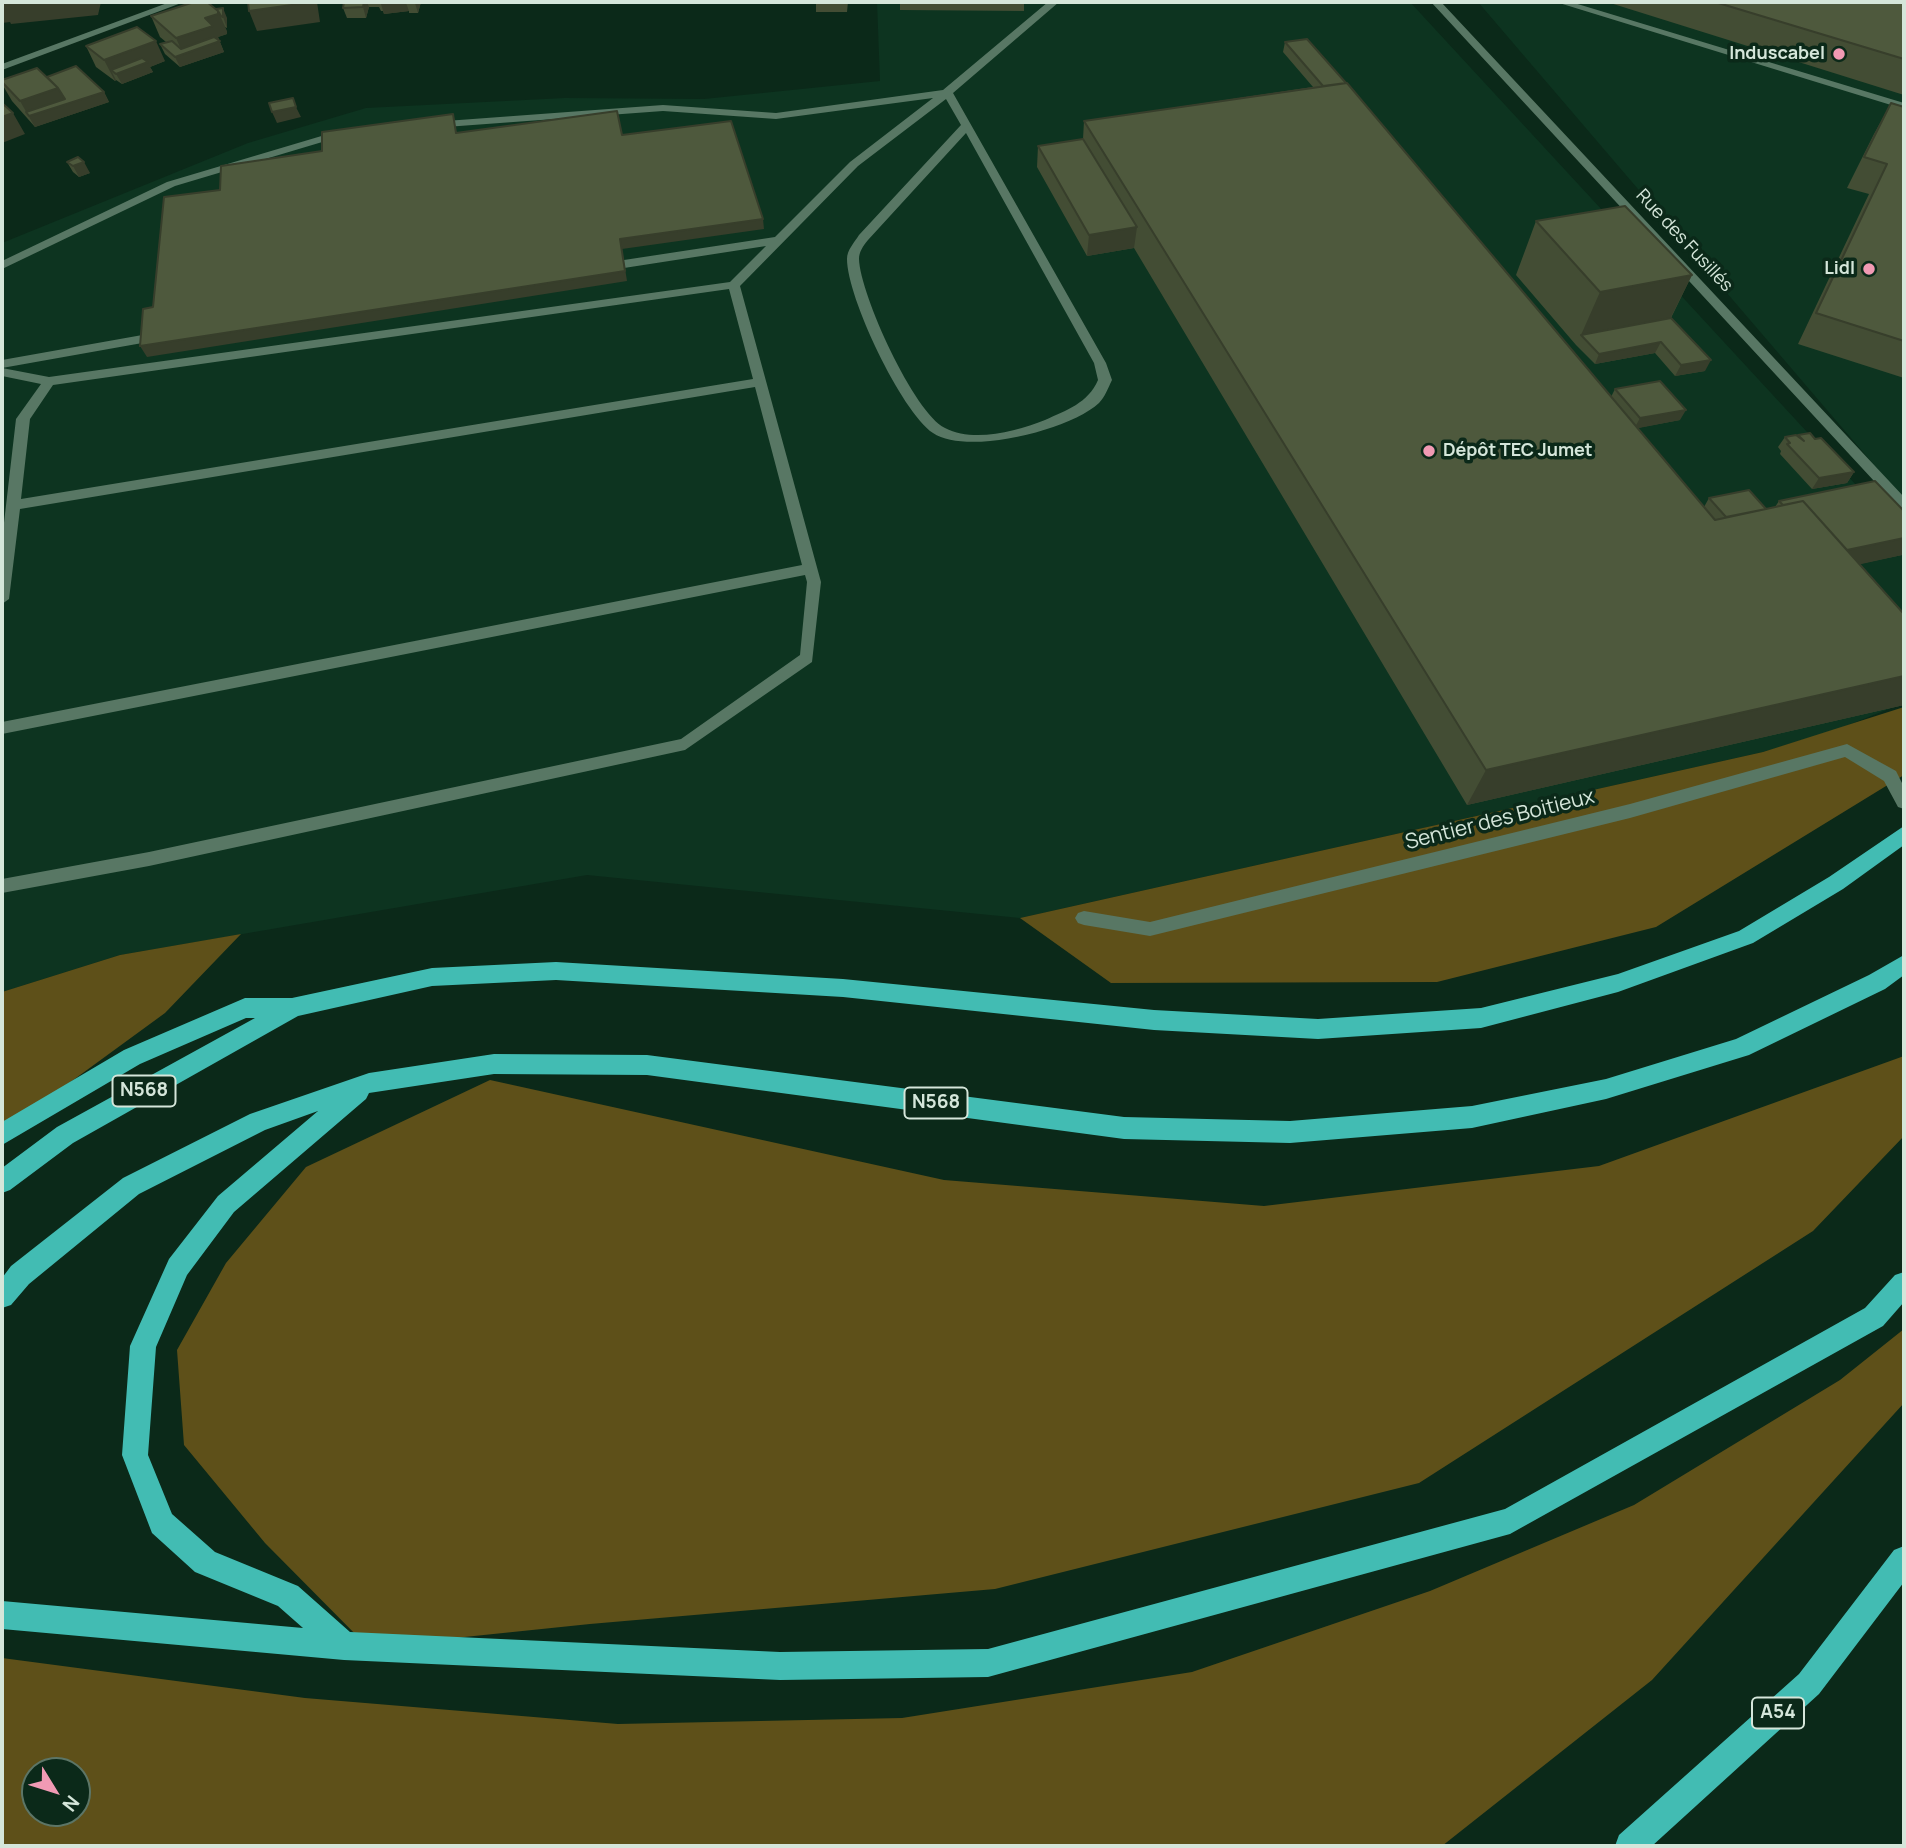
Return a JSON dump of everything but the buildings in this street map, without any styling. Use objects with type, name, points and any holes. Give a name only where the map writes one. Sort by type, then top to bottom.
[{"type":"highway","name":"N568","points":[[2,1182],[65,1135],[292,1008],[432,977],[556,971],[843,988],[1154,1020],[1318,1029],[1481,1018],[1618,983],[1745,937],[1836,883],[1904,834]]},
{"type":"highway","name":"N568","points":[[2,1296],[20,1275],[131,1186],[258,1122],[369,1083],[494,1064],[647,1065],[1124,1128],[1290,1132],[1472,1117],[1606,1088],[1741,1048],[1877,982],[1904,964]]},
{"type":"highway","points":[[2,1134],[132,1057],[182,1035],[245,1008],[292,1008]]},
{"type":"highway","points":[[344,1646],[288,1596],[205,1562],[162,1523],[135,1455],[143,1346],[178,1267],[226,1204],[369,1083]]},
{"type":"highway","points":[[2,1615],[344,1646],[780,1666],[988,1663],[1510,1521],[1874,1317],[1904,1284]]},
{"type":"highway","name":"A54","points":[[1630,1846],[1809,1684],[1904,1560]]},
{"type":"street","points":[[2,67],[178,2]]},
{"type":"street","points":[[2,372],[48,381],[734,285],[854,164],[948,93],[1054,2]]},
{"type":"street","name":"Rue des Fusillés","points":[[1436,2],[1904,505]]},
{"type":"street","points":[[1561,2],[1904,106]]},
{"type":"street","points":[[948,93],[967,125],[1100,363],[1105,380],[1095,400],[1055,422],[1000,436],[960,438],[936,430],[905,388],[884,353],[855,275],[853,255],[863,237],[967,125]]},
{"type":"street","points":[[417,127],[663,108],[776,116],[948,93]]},
{"type":"street","points":[[2,265],[171,184],[335,133],[363,131]]},
{"type":"street","points":[[624,264],[779,240]]},
{"type":"street","points":[[2,887],[149,859],[685,744],[807,658],[814,582],[734,285]]},
{"type":"street","points":[[2,364],[148,338]]},
{"type":"street","points":[[2,599],[23,419],[48,381]]},
{"type":"street","points":[[13,505],[760,382]]},
{"type":"street","points":[[2,728],[810,569]]},
{"type":"street","name":"Sentier des Boitieux","points":[[1084,918],[1150,929],[1630,811],[1847,750],[1889,776],[1904,802]]},
{"type":"shaded area","points":[[877,2],[1410,2],[1904,537],[1904,703],[1838,729],[1763,752],[1020,918],[587,875],[120,955],[2,992],[2,243],[248,143],[366,108],[565,98],[704,99],[880,81]]},
{"type":"shaded area","points":[[1478,2],[1904,2],[1904,500]]},
{"type":"shaded area","points":[[1904,707],[1904,775],[1656,927],[1437,982],[1111,983],[1020,918],[1763,752]]},
{"type":"shaded area","points":[[241,934],[165,1013],[2,1132],[2,992],[120,955]]},
{"type":"shaded area","points":[[1904,1056],[1904,1136],[1813,1231],[1419,1483],[995,1589],[590,1624],[368,1647],[265,1543],[184,1445],[177,1350],[226,1263],[306,1167],[490,1080],[944,1180],[1264,1206],[1599,1166]]},
{"type":"shaded area","points":[[1904,1329],[1904,1403],[1652,1680],[1442,1846],[2,1846],[2,1658],[305,1698],[618,1724],[902,1718],[1192,1672],[1430,1591],[1634,1505],[1840,1380]]},
{"type":"place","name":"Induscabel","points":[[1839,54]]},
{"type":"place","name":"Lidl","points":[[1869,269]]},
{"type":"place","name":"Dépôt TEC Jumet","points":[[1429,451]]}]
